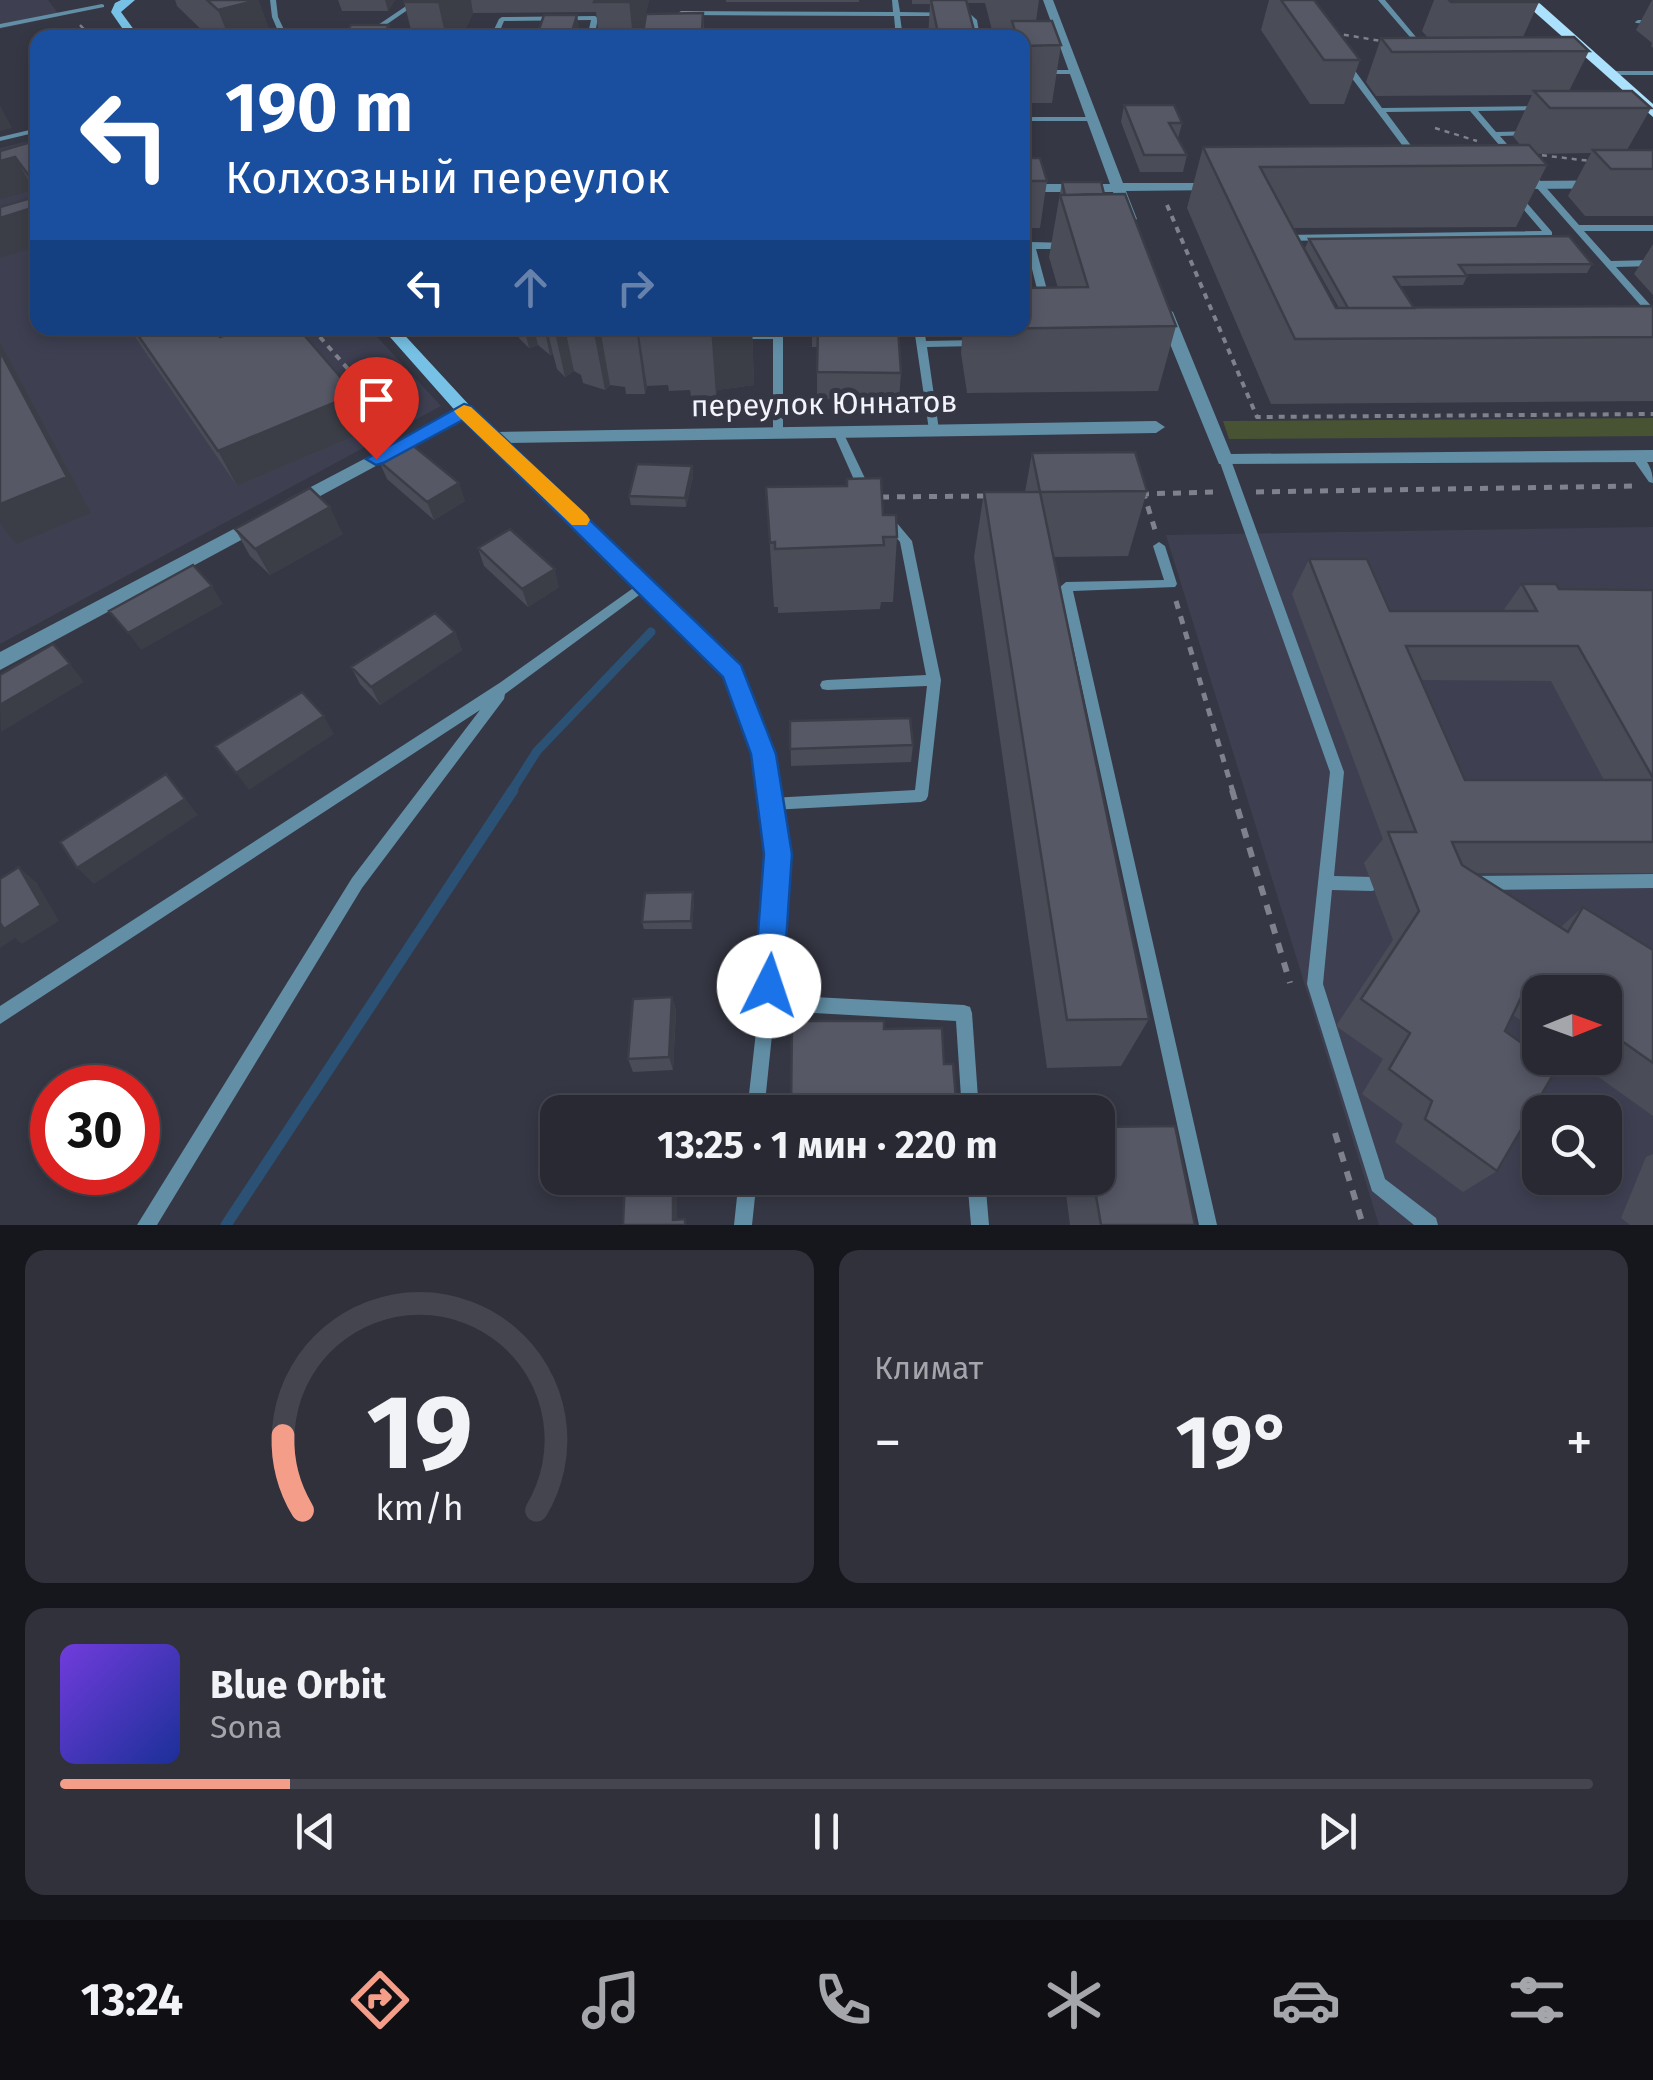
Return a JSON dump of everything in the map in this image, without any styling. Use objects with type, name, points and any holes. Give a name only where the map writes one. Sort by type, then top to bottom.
[{"type":"main road","points":[[1528,0],[1653,112]]},
{"type":"street","points":[[1048,0],[1135,232]]},
{"type":"street","points":[[124,3],[120,21],[128,30]]},
{"type":"street","points":[[1489,185],[1653,184]]},
{"type":"street","points":[[1030,188],[1238,186]]},
{"type":"street","points":[[1156,288],[1225,460],[1644,456]]},
{"type":"street","points":[[396,335],[464,410],[733,672],[763,754],[778,854],[769,986]]},
{"type":"street","points":[[0,662],[464,410]]},
{"type":"street","name":"переулок Юннатов","points":[[493,438],[1156,427]]},
{"type":"lane","points":[[273,0],[282,30]]},
{"type":"lane","points":[[376,30],[419,0]]},
{"type":"lane","points":[[677,26],[684,0]]},
{"type":"lane","points":[[896,0],[899,30]]},
{"type":"lane","points":[[1381,0],[1424,50]]},
{"type":"lane","points":[[0,22],[16,22],[99,3],[124,3]]},
{"type":"lane","points":[[681,13],[967,14],[974,20],[976,30]]},
{"type":"lane","points":[[497,30],[502,19],[595,18],[592,30]]},
{"type":"lane","points":[[1638,22],[1653,22]]},
{"type":"lane","points":[[1321,31],[1426,172]]},
{"type":"lane","points":[[1030,72],[1075,72]]},
{"type":"lane","points":[[1610,73],[1653,73]]},
{"type":"lane","points":[[1380,110],[1558,108]]},
{"type":"lane","points":[[1472,109],[1653,314]]},
{"type":"lane","points":[[1030,118],[1093,119]]},
{"type":"lane","points":[[0,139],[30,132]]},
{"type":"lane","points":[[1494,134],[1547,133]]},
{"type":"lane","points":[[1285,255],[1276,238],[1549,234],[1506,185]]},
{"type":"lane","points":[[1578,228],[1653,228]]},
{"type":"lane","points":[[1030,246],[1086,246]]},
{"type":"lane","points":[[1030,256],[1050,322]]},
{"type":"lane","points":[[1609,264],[1653,263]]},
{"type":"lane","points":[[726,336],[739,335]]},
{"type":"lane","points":[[778,335],[778,431]]},
{"type":"lane","points":[[920,335],[934,430]]},
{"type":"lane","points":[[921,344],[998,342]]},
{"type":"lane","points":[[837,430],[868,497]]},
{"type":"lane","points":[[1644,456],[1653,480]]},
{"type":"lane","points":[[1225,460],[1337,772],[1315,984],[1378,1185],[1429,1225]]},
{"type":"lane","points":[[771,804],[921,796],[934,680],[906,541],[881,512]]},
{"type":"lane","points":[[1160,546],[1171,584],[1066,587],[1208,1225]]},
{"type":"lane","points":[[0,1016],[506,686],[646,584]]},
{"type":"lane","points":[[827,685],[934,680]]},
{"type":"lane","points":[[146,1225],[357,884],[506,686]]},
{"type":"lane","points":[[1467,883],[1653,881]]},
{"type":"lane","points":[[1325,884],[1372,884]]},
{"type":"lane","points":[[757,1095],[769,986]]},
{"type":"lane","points":[[814,1006],[964,1013],[971,1095]]},
{"type":"lane","points":[[743,1225],[746,1195]]},
{"type":"lane","points":[[977,1195],[980,1225]]},
{"type":"path","points":[[1321,31],[1424,50]]},
{"type":"path","points":[[1159,187],[1257,417],[1653,414]]},
{"type":"path","points":[[318,335],[410,440]]},
{"type":"path","points":[[1136,477],[1160,546]]},
{"type":"path","points":[[1171,584],[1295,999]]},
{"type":"path","points":[[1334,1131],[1363,1225]]},
{"type":"shaded area","points":[[0,0],[48,0],[60,16],[0,29]]},
{"type":"shaded area","points":[[30,141],[30,335],[375,335],[441,406],[0,644],[0,148]]},
{"type":"shaded area","points":[[1653,527],[1653,1225],[1379,1225],[1166,535]]},
{"type":"green space","points":[[1653,418],[1653,436],[1229,439],[1223,421]]},
{"type":"building","points":[[207,0],[258,0],[218,10]]},
{"type":"building","points":[[405,0],[439,0],[404,2]]},
{"type":"building","points":[[629,0],[629,2],[594,2]]},
{"type":"building","points":[[931,0],[966,0],[974,30],[937,30]]},
{"type":"building","points":[[1281,0],[1314,0],[1360,60],[1324,60]]},
{"type":"building","points":[[1537,0],[1539,2],[1451,2]]},
{"type":"building","points":[[703,13],[702,30],[643,30],[646,14]]},
{"type":"building","points":[[544,15],[577,15],[572,30],[539,30]]},
{"type":"building","points":[[1012,21],[1052,21],[1061,45],[1030,46],[1030,30],[1015,30]]},
{"type":"building","points":[[351,25],[389,25],[386,30],[348,30]]},
{"type":"building","points":[[1574,37],[1589,51],[1392,52],[1381,38]]},
{"type":"building","points":[[1534,91],[1632,91],[1651,108],[1550,108]]},
{"type":"building","points":[[1124,105],[1174,105],[1182,123],[1169,123],[1187,155],[1144,155]]},
{"type":"building","points":[[30,142],[30,177],[15,157],[0,161],[0,151]]},
{"type":"building","points":[[1529,145],[1547,165],[1260,167],[1336,308],[1653,306],[1653,337],[1295,339],[1203,147]]},
{"type":"building","points":[[1593,150],[1653,150],[1653,169],[1611,169]]},
{"type":"building","points":[[1030,158],[1040,158],[1047,181],[1030,181]]},
{"type":"building","points":[[1062,182],[1101,182],[1104,194],[1065,195]]},
{"type":"building","points":[[1125,194],[1176,326],[1030,328],[1030,288],[1088,287],[1060,195]]},
{"type":"building","points":[[30,198],[30,209],[0,218],[0,207]]},
{"type":"building","points":[[1569,236],[1592,264],[1459,265],[1467,276],[1394,277],[1414,308],[1348,308],[1309,239]]},
{"type":"building","points":[[138,335],[304,335],[355,394],[218,451]]},
{"type":"building","points":[[818,335],[898,335],[901,373],[817,372]]},
{"type":"building","points":[[0,351],[67,477],[0,504]]},
{"type":"building","points":[[411,444],[459,483],[427,502],[379,461]]},
{"type":"building","points":[[1135,452],[1147,491],[1040,492],[1032,453]]},
{"type":"building","points":[[637,464],[692,466],[685,498],[629,496]]},
{"type":"building","points":[[881,478],[883,515],[896,515],[897,537],[883,537],[884,545],[775,549],[775,542],[770,543],[766,487],[847,486],[847,479]]},
{"type":"building","points":[[310,488],[330,507],[255,549],[235,529]]},
{"type":"building","points":[[984,492],[1040,492],[1149,1019],[1067,1020]]},
{"type":"building","points":[[510,529],[555,569],[522,589],[478,548]]},
{"type":"building","points":[[1309,559],[1367,559],[1390,611],[1537,611],[1522,584],[1556,584],[1559,589],[1653,590],[1653,778],[1578,646],[1406,646],[1465,780],[1653,780],[1653,842],[1452,842],[1462,865],[1568,932],[1583,907],[1653,950],[1653,1063],[1622,1041],[1622,975],[1522,975],[1522,996],[1505,1031],[1522,1043],[1522,1075],[1553,1075],[1541,1095],[1522,1095],[1522,1128],[1497,1171],[1425,1119],[1432,1101],[1389,1069],[1410,1033],[1361,999],[1419,911],[1388,832],[1416,832]]},
{"type":"building","points":[[193,565],[212,586],[128,633],[109,611]]},
{"type":"building","points":[[435,613],[455,632],[371,687],[351,667]]},
{"type":"building","points":[[53,644],[70,664],[0,705],[0,675]]},
{"type":"building","points":[[302,692],[324,716],[236,773],[215,746]]},
{"type":"building","points":[[910,718],[913,745],[790,749],[790,721]]},
{"type":"building","points":[[166,774],[185,799],[77,868],[60,842]]},
{"type":"building","points":[[19,867],[41,905],[4,929],[0,923],[0,879]]},
{"type":"building","points":[[693,892],[691,921],[642,922],[645,893]]},
{"type":"building","points":[[672,997],[669,1057],[628,1059],[633,999]]},
{"type":"building","points":[[792,1021],[884,1021],[884,1029],[942,1028],[944,1064],[953,1064],[956,1095],[791,1095]]},
{"type":"building","points":[[1175,1126],[1195,1225],[1101,1225],[1096,1195],[1115,1195],[1115,1127]]},
{"type":"building","points":[[624,1195],[673,1195],[673,1220],[685,1219],[685,1225],[623,1225]]},
{"type":"waterway","points":[[511,792],[537,751],[651,632]]},
{"type":"waterway","points":[[226,1225],[513,790]]},
{"type":"slow traffic","points":[[464,411],[579,520]]},
{"type":"route","points":[[376,459],[464,410],[733,672],[763,754],[778,854],[769,986]]}]
